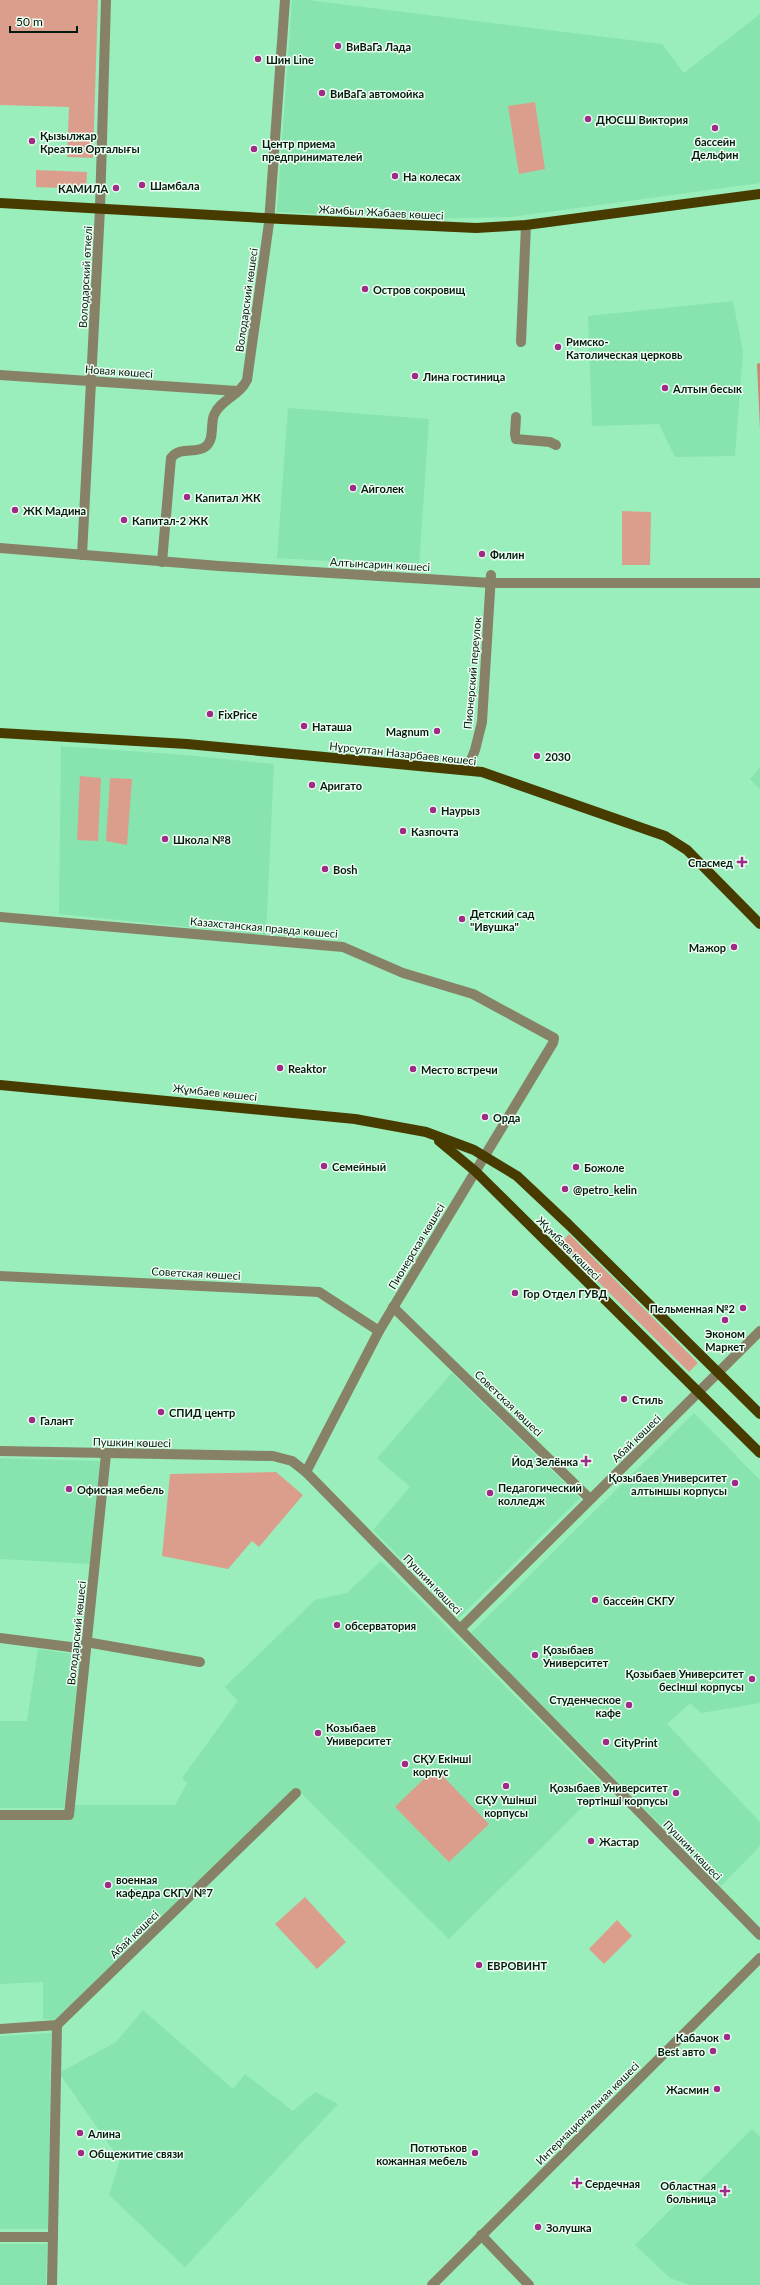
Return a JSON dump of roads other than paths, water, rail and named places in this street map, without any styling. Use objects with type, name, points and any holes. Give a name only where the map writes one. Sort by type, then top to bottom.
[{"type":"main road","name":"Жамбыл Жабаев көшесі","points":[[0,203],[445,227],[526,225],[760,194]]},
{"type":"main road","name":"Нұрсұлтан Назарбаев көшесі","points":[[0,733],[187,744],[467,770],[495,776],[665,836],[691,854],[760,924]]},
{"type":"main road","name":"Жұмбаев көшесі","points":[[0,1085],[348,1118],[426,1132],[485,1156],[517,1176],[568,1224],[760,1414]]},
{"type":"main road","name":"Жұмбаев көшесі","points":[[426,1132],[447,1146],[475,1171],[760,1452]]},
{"type":"street","name":"Володарский өткелі","points":[[82,555],[100,209],[106,0]]},
{"type":"street","name":"Володарский көшесі","points":[[162,562],[171,458],[181,451],[200,449],[206,446],[211,439],[212,420],[216,411],[247,380],[269,218],[285,0]]},
{"type":"street","points":[[521,342],[526,225]]},
{"type":"street","name":"Новая көшесі","points":[[0,375],[237,391]]},
{"type":"street","points":[[516,417],[516,439],[550,442],[556,445]]},
{"type":"street","name":"Алтынсарин көшесі","points":[[0,548],[162,562],[491,579],[760,583]]},
{"type":"street","name":"Пионерский переулок","points":[[467,770],[475,750],[482,722],[491,579]]},
{"type":"street","name":"Казахстанская правда көшесі","points":[[0,916],[330,944],[348,948],[403,973],[473,994],[554,1038]]},
{"type":"street","name":"Пионерская көшесі","points":[[306,1472],[379,1331],[553,1043],[554,1038]]},
{"type":"street","name":"Советская көшесі","points":[[0,1276],[319,1292],[379,1331]]},
{"type":"street","name":"Советская көшесі","points":[[393,1307],[590,1499]]},
{"type":"street","name":"Абай көшесі","points":[[460,1629],[760,1331]]},
{"type":"street","name":"Пушкин көшесі","points":[[0,1451],[273,1456],[292,1461],[306,1472],[760,1935]]},
{"type":"street","name":"Володарский көшесі","points":[[0,1815],[69,1815],[106,1454]]},
{"type":"street","points":[[0,1638],[86,1646],[200,1662]]},
{"type":"street","name":"Абай көшесі","points":[[57,2025],[296,1793]]},
{"type":"street","name":"Интернациональная көшесі","points":[[432,2285],[760,1958]]},
{"type":"street","points":[[0,2029],[57,2025],[52,2285]]},
{"type":"street","points":[[481,2235],[529,2285]]},
{"type":"street","points":[[0,2237],[53,2237]]},
{"type":"place","name":"ВиВаГа Лада","points":[[338,46]]},
{"type":"place","name":"Шин Line","points":[[258,59]]},
{"type":"place","name":"ВиВаГа автомойка","points":[[322,93]]},
{"type":"place","name":"ДЮСШ Виктория","points":[[588,119]]},
{"type":"place","name":"бассейн Дельфин","points":[[715,128]]},
{"type":"place","name":"Қызылжар Креатив Орталығы","points":[[32,141]]},
{"type":"place","name":"Центр приема предпринимателей","points":[[254,149]]},
{"type":"place","name":"На колесах","points":[[395,176]]},
{"type":"place","name":"Шамбала","points":[[142,185]]},
{"type":"place","name":"КАМИЛА","points":[[116,188]]},
{"type":"place","name":"Остров сокровищ","points":[[365,289]]},
{"type":"place","name":"Римско- Католическая церковь","points":[[558,347]]},
{"type":"place","name":"Лина гостиница","points":[[415,376]]},
{"type":"place","name":"Алтын бесык","points":[[665,388]]},
{"type":"place","name":"Айголек","points":[[353,488]]},
{"type":"place","name":"Капитал ЖК","points":[[187,497]]},
{"type":"place","name":"ЖК Мадина","points":[[15,510]]},
{"type":"place","name":"Капитал-2 ЖК","points":[[124,520]]},
{"type":"place","name":"Филин","points":[[482,554]]},
{"type":"place","name":"FixPrice","points":[[210,714]]},
{"type":"place","name":"Наташа","points":[[304,726]]},
{"type":"place","name":"Magnum","points":[[437,731]]},
{"type":"place","name":"2030","points":[[537,756]]},
{"type":"place","name":"Аригато","points":[[312,785]]},
{"type":"place","name":"Наурыз","points":[[433,810]]},
{"type":"place","name":"Казпочта","points":[[403,831]]},
{"type":"place","name":"Школа №8","points":[[165,839]]},
{"type":"place","name":"Спасмед","points":[[742,862]]},
{"type":"place","name":"Bosh","points":[[325,869]]},
{"type":"place","name":"Детский сад \"Ивушка\"","points":[[462,919]]},
{"type":"place","name":"Мажор","points":[[734,947]]},
{"type":"place","name":"Reaktor","points":[[280,1068]]},
{"type":"place","name":"Место встречи","points":[[413,1069]]},
{"type":"place","name":"Орда","points":[[485,1117]]},
{"type":"place","name":"Семейный","points":[[324,1166]]},
{"type":"place","name":"Божоле","points":[[576,1167]]},
{"type":"place","name":"@petro_kelin","points":[[565,1189]]},
{"type":"place","name":"Гор Отдел ГУВД","points":[[515,1293]]},
{"type":"place","name":"Пельменная №2","points":[[743,1308]]},
{"type":"place","name":"Эконом Маркет","points":[[725,1320]]},
{"type":"place","name":"Стиль","points":[[624,1399]]},
{"type":"place","name":"СПИД центр","points":[[161,1412]]},
{"type":"place","name":"Галант","points":[[32,1420]]},
{"type":"place","name":"Йод Зелёнка","points":[[586,1461]]},
{"type":"place","name":"Қозыбаев Университет алтыншы корпусы","points":[[735,1483]]},
{"type":"place","name":"Офисная мебель","points":[[69,1489]]},
{"type":"place","name":"Педагогический колледж","points":[[490,1493]]},
{"type":"place","name":"бассейн СКГУ","points":[[595,1600]]},
{"type":"place","name":"обсерватория","points":[[337,1625]]},
{"type":"place","name":"Қозыбаев Университет","points":[[535,1655]]},
{"type":"place","name":"Қозыбаев Университет бесінші корпусы","points":[[752,1679]]},
{"type":"place","name":"Студенческое кафе","points":[[629,1705]]},
{"type":"place","name":"Козыбаев Университет","points":[[318,1733]]},
{"type":"place","name":"CityPrint","points":[[606,1742]]},
{"type":"place","name":"СҚУ Екінші корпус","points":[[405,1764]]},
{"type":"place","name":"СҚУ Үшінші корпусы","points":[[506,1786]]},
{"type":"place","name":"Қозыбаев Университет төртінші корпусы","points":[[676,1793]]},
{"type":"place","name":"Жастар","points":[[591,1841]]},
{"type":"place","name":"военная кафедра СКГУ №7","points":[[108,1885]]},
{"type":"place","name":"ЕВРОВИНТ","points":[[479,1965]]},
{"type":"place","name":"Кабачок","points":[[727,2037]]},
{"type":"place","name":"Best авто","points":[[713,2051]]},
{"type":"place","name":"Жасмин","points":[[717,2089]]},
{"type":"place","name":"Алина","points":[[80,2133]]},
{"type":"place","name":"Общежитие связи","points":[[81,2153]]},
{"type":"place","name":"Потютьков кожанная мебель","points":[[475,2153]]},
{"type":"place","name":"Сердечная","points":[[577,2183]]},
{"type":"place","name":"Областная больница","points":[[725,2191]]},
{"type":"place","name":"Золушка","points":[[538,2227]]}]
